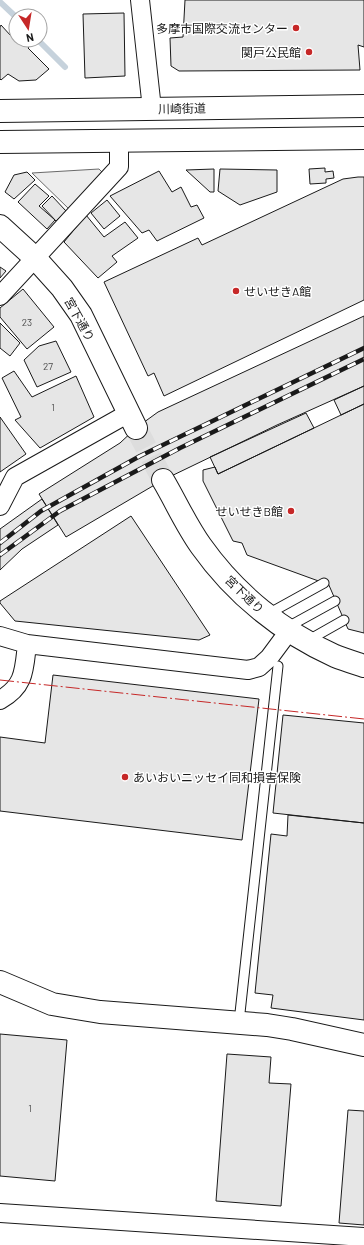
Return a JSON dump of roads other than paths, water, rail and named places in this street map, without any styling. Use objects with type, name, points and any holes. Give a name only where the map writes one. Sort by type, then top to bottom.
[{"type":"street","points":[[140,0],[152,109]]},
{"type":"street","name":"川崎街道","points":[[0,111],[364,106]]},
{"type":"street","points":[[0,142],[364,138]]},
{"type":"street","points":[[0,296],[119,167],[120,141]]},
{"type":"street","name":"宮下通り","points":[[0,226],[35,258],[62,288],[81,315],[132,421]]},
{"type":"street","points":[[0,506],[15,477],[132,421]]},
{"type":"street","name":"宮下通り","points":[[163,480],[200,546],[243,594],[267,615],[294,633],[336,656],[364,666]]},
{"type":"street","points":[[0,636],[27,644],[248,670],[259,667],[294,633]]},
{"type":"street","points":[[0,700],[11,694],[19,684],[24,670],[27,644]]},
{"type":"street","points":[[0,982],[52,1004],[100,1012],[239,1023],[292,1029],[364,1045]]},
{"type":"street","points":[[0,1213],[364,1237]]},
{"type":"lane","points":[[267,615],[324,583]]},
{"type":"lane","points":[[294,633],[335,601]]},
{"type":"lane","points":[[294,633],[344,620]]},
{"type":"lane","points":[[239,1023],[278,666]]},
{"type":"waterway","points":[[0,2],[8,10]]},
{"type":"waterway","points":[[46,48],[65,67]]},
{"type":"tunnel","points":[[136,428],[163,480]]},
{"type":"railway","points":[[0,543],[41,511],[140,456],[364,348]]},
{"type":"railway","points":[[0,555],[60,511],[180,448],[364,359]]},
{"type":"place","name":"多摩市国際交流センター","points":[[296,28]]},
{"type":"place","name":"関戸公民館","points":[[309,52]]},
{"type":"place","name":"せいせきA館","points":[[236,291]]},
{"type":"place","name":"せいせきB館","points":[[291,511]]},
{"type":"place","name":"あいおいニッセイ同和損害保険","points":[[125,777]]}]
